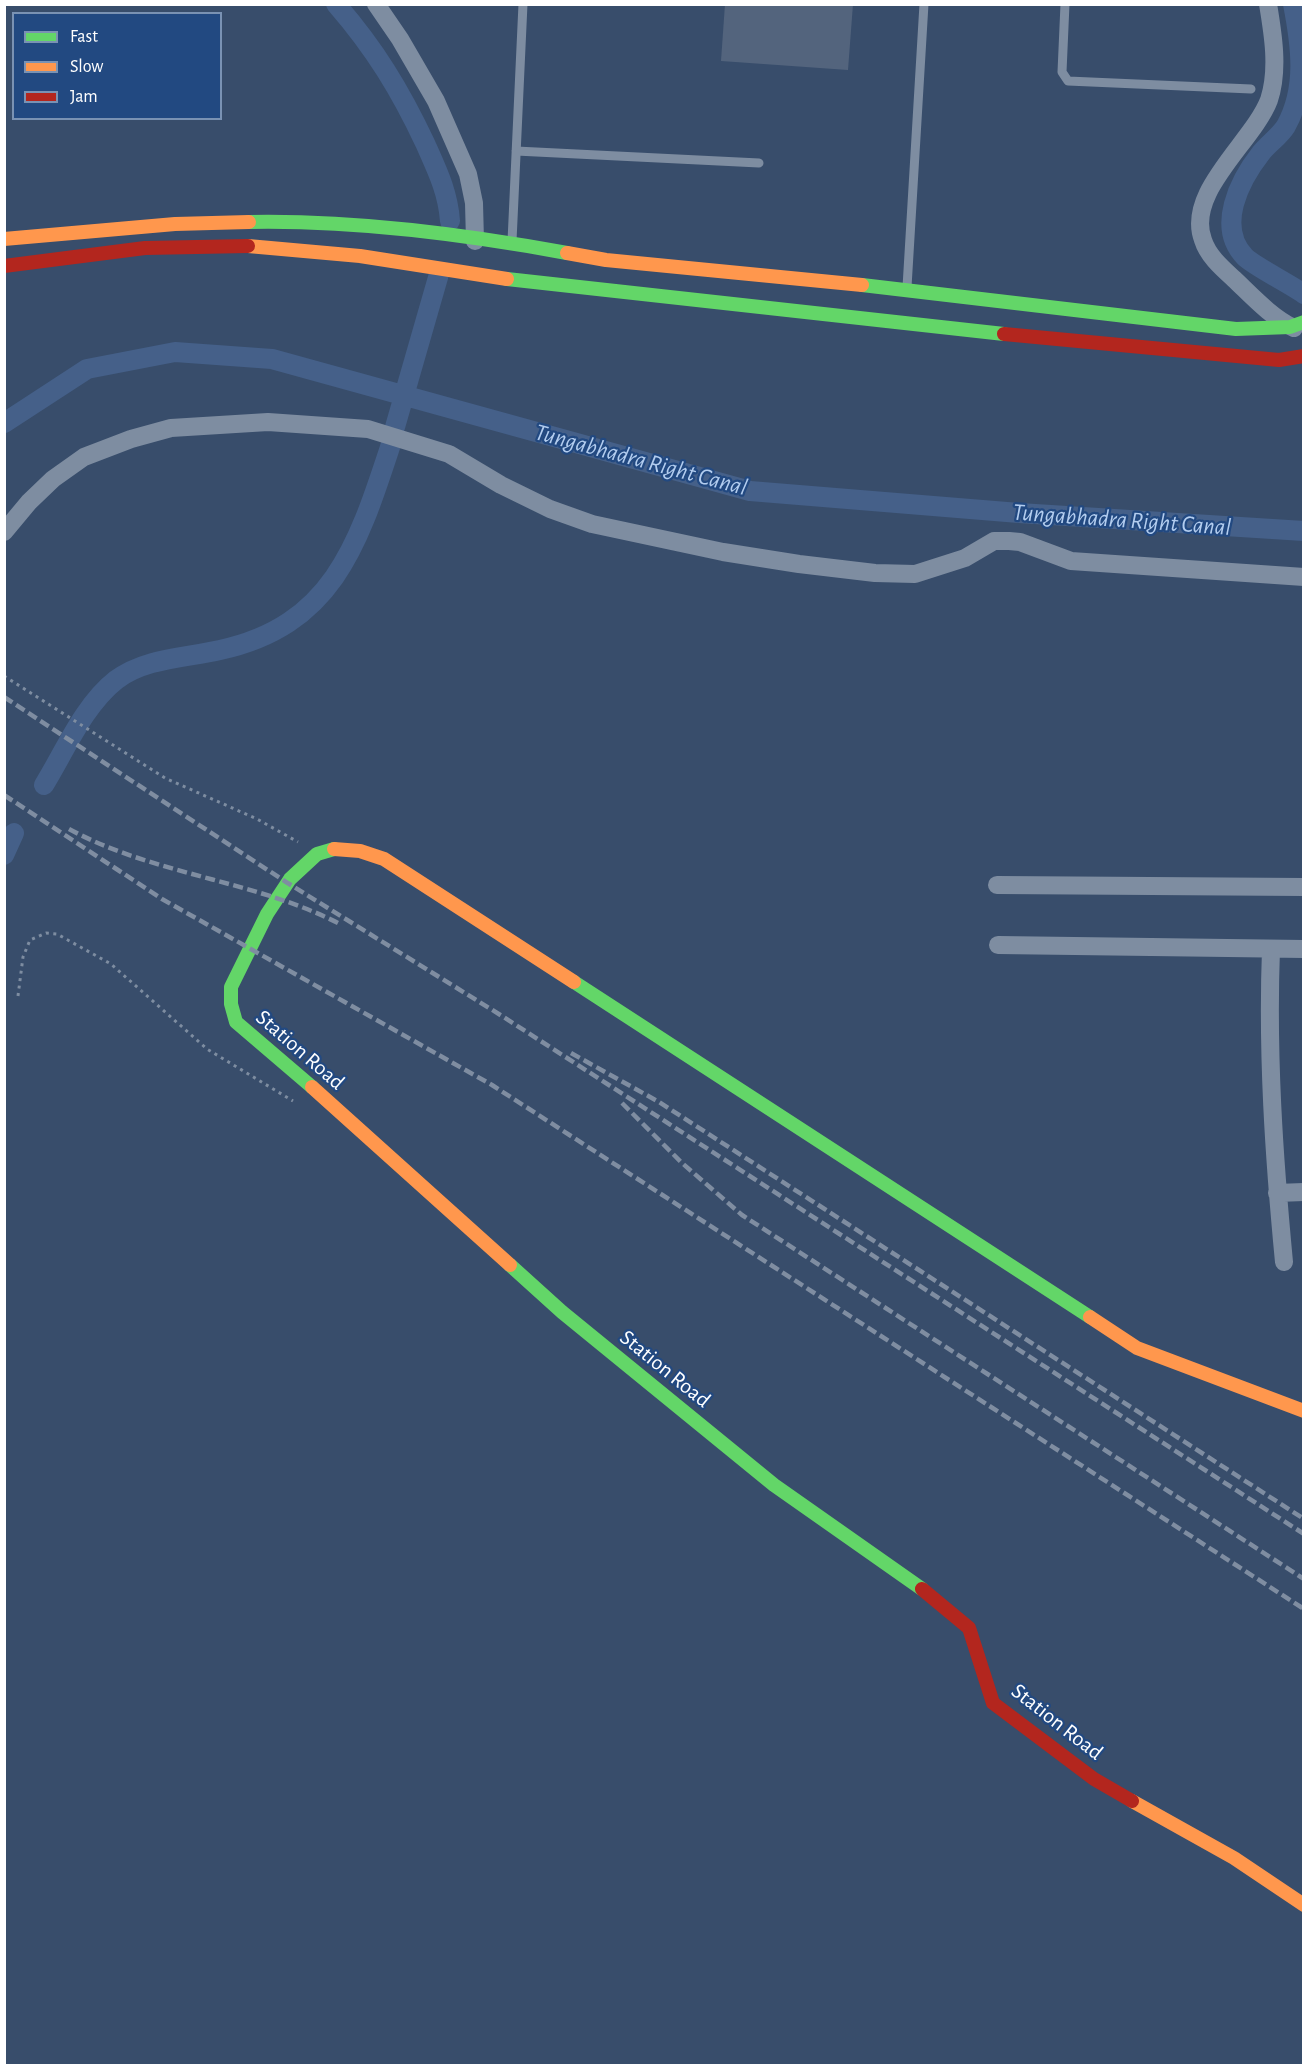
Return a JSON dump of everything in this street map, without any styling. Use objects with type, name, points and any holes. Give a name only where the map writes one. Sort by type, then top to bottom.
[{"type":"street","points":[[376,4],[400,39],[436,101],[464,165],[474,203],[475,241]]},
{"type":"street","points":[[1268,4],[1274,57],[1270,97],[1251,131],[1212,186],[1199,225],[1203,242],[1217,263],[1299,327]]},
{"type":"street","points":[[4,239],[175,224],[255,222],[355,225],[475,241],[512,243],[606,260],[907,288],[1236,329],[1299,327]]},
{"type":"street","points":[[4,266],[46,259],[186,246],[285,248],[398,261],[539,285],[935,329],[1279,360],[1304,356]]},
{"type":"street","points":[[4,532],[29,502],[53,479],[84,457],[131,439],[171,428],[268,422],[368,429],[449,454],[501,485],[550,509],[592,524],[723,552],[799,564],[875,573],[915,574],[965,558],[994,541],[1008,541],[1020,542],[1071,561],[1304,577]]},
{"type":"street","points":[[318,853],[337,849],[364,852],[384,860],[1137,1348],[1304,1411]]},
{"type":"street","name":"Station Road","points":[[318,853],[286,882],[231,987],[231,1004],[236,1022],[562,1312],[774,1485],[944,1605],[969,1628],[993,1703],[1094,1779],[1234,1858],[1304,1905]]},
{"type":"street","points":[[997,885],[1304,887]]},
{"type":"street","points":[[998,945],[1304,949]]},
{"type":"street","points":[[1271,949],[1269,1005],[1272,1138],[1284,1262]]},
{"type":"street","points":[[1277,1193],[1304,1192]]},
{"type":"lane","points":[[512,243],[523,4]]},
{"type":"lane","points":[[907,288],[924,4]]},
{"type":"lane","points":[[1065,4],[1062,72],[1068,81],[1251,89]]},
{"type":"lane","points":[[516,151],[759,163]]},
{"type":"path","points":[[4,676],[165,778],[257,819],[318,853]]},
{"type":"path","points":[[18,996],[22,957],[30,940],[46,933],[57,934],[111,964],[207,1049],[257,1081],[291,1101],[300,1102],[315,1090]]},
{"type":"building","points":[[725,4],[853,4],[848,70],[721,61]]},
{"type":"waterway","points":[[336,4],[375,54],[406,105],[441,181],[450,221]]},
{"type":"waterway","points":[[1293,4],[1300,51],[1300,82],[1293,112],[1281,133],[1261,153],[1245,177],[1234,204],[1232,232],[1236,245],[1245,257],[1304,294]]},
{"type":"waterway","points":[[395,427],[439,274]]},
{"type":"waterway","name":"Tungabhadra Right Canal","points":[[4,423],[87,369],[175,352],[272,359],[750,491],[1019,513],[1304,531]]},
{"type":"waterway","points":[[44,785],[85,715],[94,702],[116,680],[152,663],[220,650],[259,638],[291,621],[316,599],[337,574],[353,544],[380,478],[392,441]]},
{"type":"waterway","points":[[4,855],[14,833]]},
{"type":"railway","points":[[4,697],[286,882],[502,1016],[1304,1534]]},
{"type":"railway","points":[[4,795],[162,899],[492,1085],[1304,1609]]},
{"type":"railway","points":[[69,829],[135,857],[273,897],[340,924]]},
{"type":"railway","points":[[571,1053],[659,1102],[1304,1519]]},
{"type":"railway","points":[[622,1103],[682,1163],[742,1215],[1304,1579]]},
{"type":"traffic: fast","points":[[249,222],[369,226],[488,240],[567,253]]},
{"type":"traffic: fast","points":[[507,279],[1004,334]]},
{"type":"traffic: fast","points":[[862,285],[1236,329],[1290,327],[1304,322]]},
{"type":"traffic: fast","points":[[312,1087],[236,1022],[231,1004],[231,987],[267,914],[290,879],[317,854],[334,849]]},
{"type":"traffic: fast","points":[[574,982],[1090,1317]]},
{"type":"traffic: fast","points":[[510,1265],[562,1312],[774,1485],[922,1589]]},
{"type":"traffic: slow","points":[[4,239],[175,224],[249,222]]},
{"type":"traffic: slow","points":[[248,246],[360,256],[507,279]]},
{"type":"traffic: slow","points":[[567,253],[606,260],[862,285]]},
{"type":"traffic: slow","points":[[334,849],[360,851],[384,859],[574,982]]},
{"type":"traffic: slow","points":[[312,1087],[510,1265]]},
{"type":"traffic: slow","points":[[1090,1317],[1137,1348],[1304,1411]]},
{"type":"traffic: slow","points":[[1132,1801],[1234,1858],[1304,1905]]},
{"type":"traffic: jam","points":[[4,266],[145,248],[248,246]]},
{"type":"traffic: jam","points":[[1004,334],[1279,360],[1304,356]]},
{"type":"traffic: jam","points":[[922,1589],[969,1628],[993,1703],[1094,1779],[1132,1801]]}]
